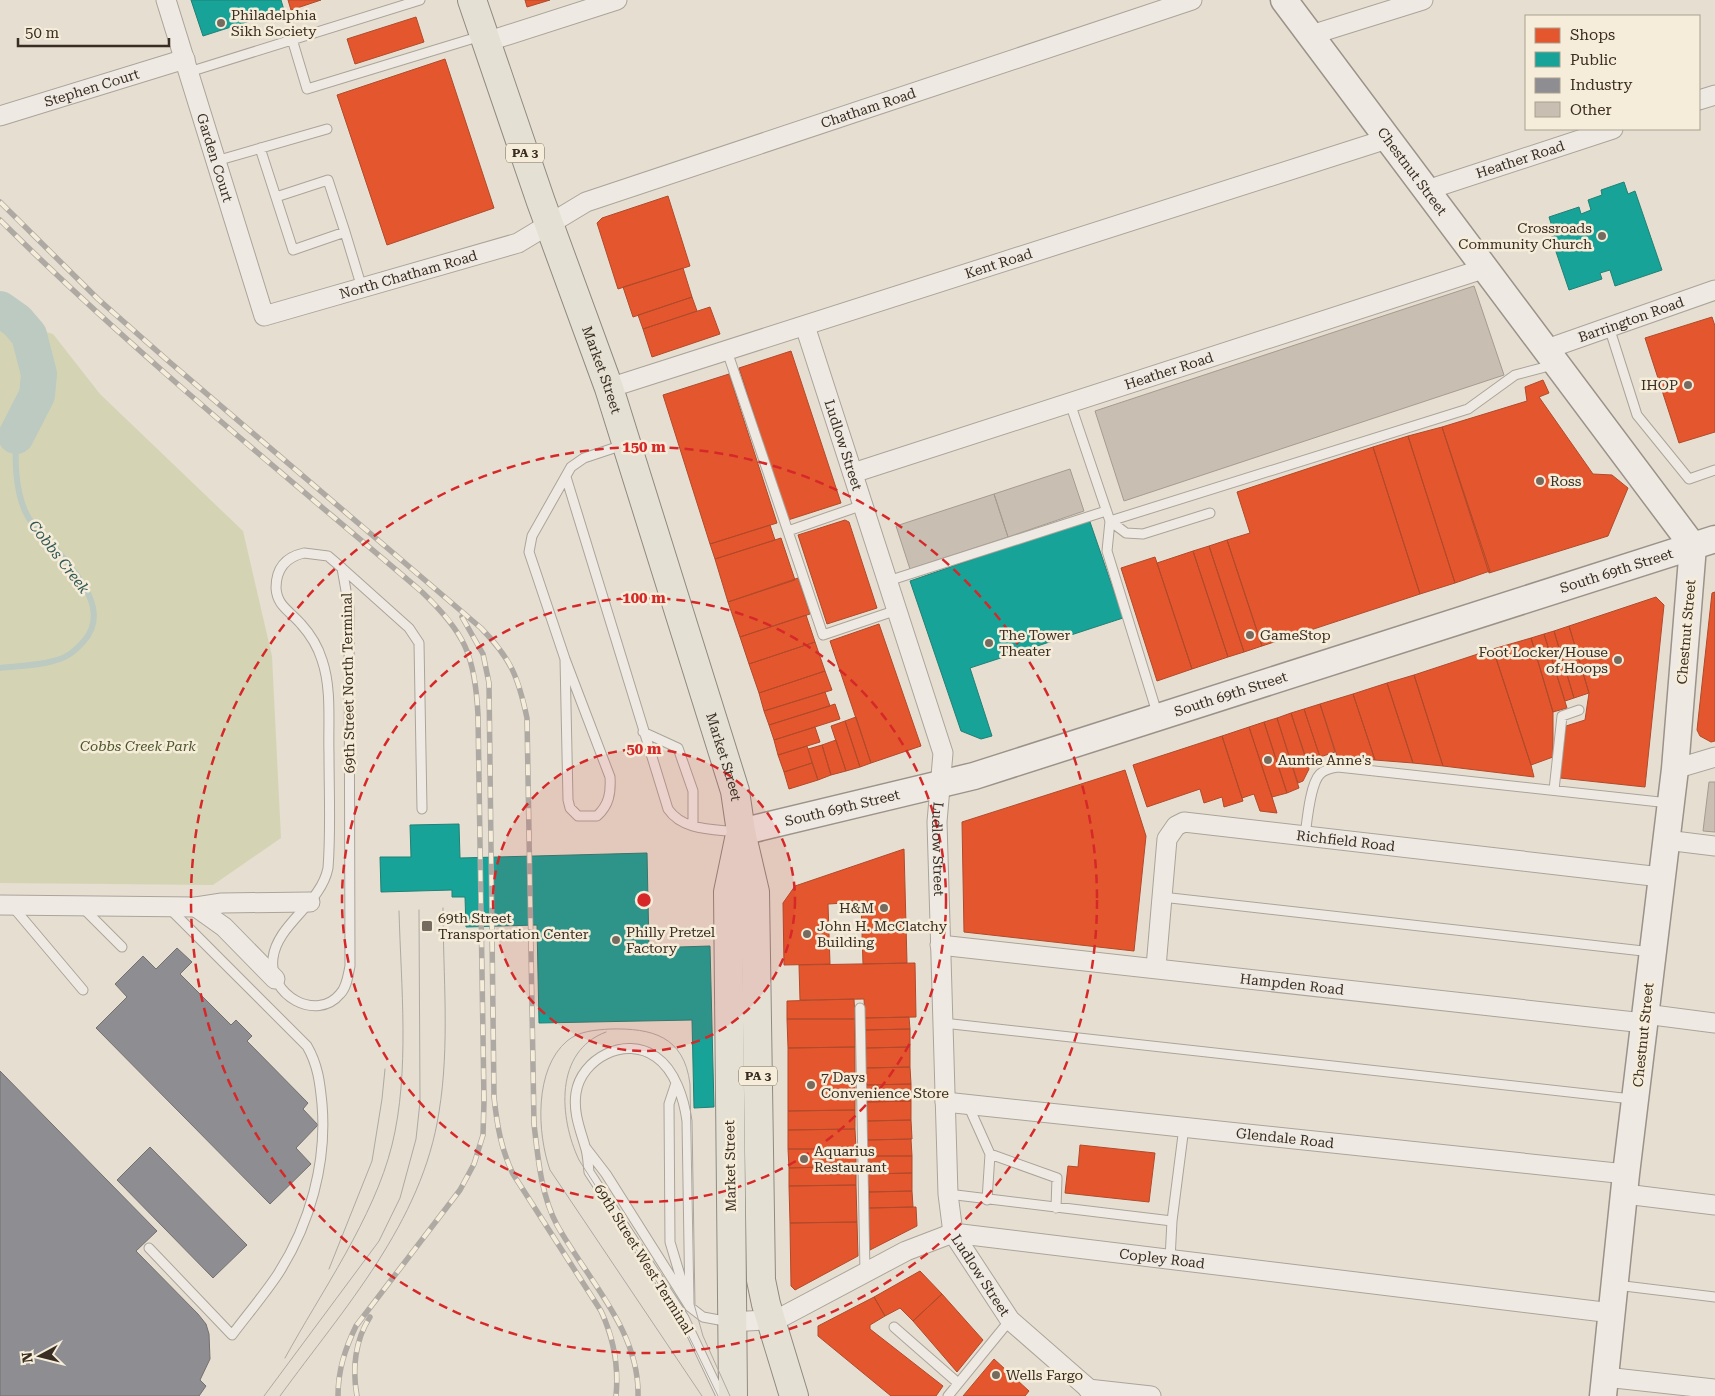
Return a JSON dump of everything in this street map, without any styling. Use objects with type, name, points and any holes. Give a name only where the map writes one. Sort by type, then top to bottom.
[{"type":"main road","name":"Market Street","points":[[472,0],[549,224],[609,388],[735,791],[740,832],[755,892],[761,1270],[763,1292],[771,1320]]},
{"type":"main road","name":"Market Street","points":[[732,1322],[728,892],[740,832]]},
{"type":"main road","name":"PA 3","points":[[771,1320],[794,1396]]},
{"type":"main road","name":"PA 3","points":[[732,1322],[733,1396]]},
{"type":"street","name":"Garden Court","points":[[166,0],[264,316]]},
{"type":"street","points":[[485,38],[617,0]]},
{"type":"street","name":"Chatham Road","points":[[549,224],[586,202],[1192,0]]},
{"type":"street","name":"Chestnut Street","points":[[1284,0],[1552,356],[1704,542],[1644,1018],[1604,1386]]},
{"type":"street","points":[[1311,35],[1423,0]]},
{"type":"street","name":"Stephen Court","points":[[0,116],[187,65]]},
{"type":"street","points":[[1700,100],[1715,95]]},
{"type":"street","name":"Heather Road","points":[[1427,190],[1610,130]]},
{"type":"street","name":"Kent Road","points":[[609,388],[1387,139]]},
{"type":"street","name":"North Chatham Road","points":[[264,316],[518,243],[549,224]]},
{"type":"street","name":"Heather Road","points":[[853,473],[1486,268]]},
{"type":"street","name":"Barrington Road","points":[[1552,356],[1609,327],[1715,290]]},
{"type":"street","name":"Ludlow Street","points":[[805,326],[943,753],[937,822],[948,1194],[953,1233],[1010,1320],[1092,1392]]},
{"type":"street","name":"South 69th Street","points":[[740,832],[974,776],[1704,542]]},
{"type":"street","points":[[1675,769],[1715,757]]},
{"type":"street","name":"Richfield Road","points":[[1156,967],[1167,839],[1176,826],[1184,822],[1661,877]]},
{"type":"street","points":[[1666,840],[1715,846]]},
{"type":"street","points":[[5,905],[196,907],[222,903],[310,902]]},
{"type":"street","points":[[196,907],[224,927],[275,979]]},
{"type":"street","name":"Hampden Road","points":[[940,945],[1644,1018],[1715,1023]]},
{"type":"street","name":"Glendale Road","points":[[945,1102],[1184,1127],[1626,1184],[1715,1205]]},
{"type":"street","name":"Copley Road","points":[[732,1322],[771,1320],[793,1312],[906,1251],[953,1233],[1612,1313]]},
{"type":"street","points":[[1604,1386],[1715,1390]]},
{"type":"street","points":[[1092,1392],[1151,1396]]},
{"type":"lane","points":[[187,65],[292,39],[420,0]]},
{"type":"lane","points":[[292,39],[307,89],[485,38]]},
{"type":"lane","points":[[216,160],[327,129]]},
{"type":"lane","points":[[260,148],[293,250],[345,232]]},
{"type":"lane","points":[[276,197],[328,180],[362,288]]},
{"type":"lane","points":[[1609,327],[1637,415],[1689,479],[1715,470]]},
{"type":"lane","points":[[727,351],[823,635],[897,610]]},
{"type":"lane","points":[[1110,521],[1468,409],[1515,375],[1552,356]]},
{"type":"lane","points":[[1070,403],[1110,521],[1107,551],[1159,717]]},
{"type":"lane","points":[[565,659],[568,800],[570,808],[578,816],[597,816],[608,800],[611,789],[610,777],[565,659],[529,552],[532,536],[576,462],[627,444]]},
{"type":"lane","points":[[566,477],[643,732],[668,808],[674,817],[693,826],[740,832]]},
{"type":"lane","points":[[788,531],[863,505]]},
{"type":"lane","points":[[888,581],[1106,511]]},
{"type":"lane","points":[[1110,521],[1126,532],[1143,534],[1210,513]]},
{"type":"lane","name":"69th Street North Terminal","points":[[304,553],[328,556],[342,568],[349,608],[350,966],[345,987],[340,995],[324,1003],[307,1004],[291,999],[275,979],[272,960],[278,941],[310,902],[327,876],[330,851],[326,678],[322,660],[309,635],[300,622],[282,607],[278,597],[277,577],[285,561],[292,556],[304,553]]},
{"type":"lane","points":[[342,568],[409,628],[419,643],[422,808]]},
{"type":"lane","points":[[1554,790],[1562,716],[1578,710]]},
{"type":"lane","points":[[643,732],[678,748],[693,791],[693,826]]},
{"type":"lane","points":[[1305,836],[1314,783],[1319,774],[1327,769],[1338,767],[1670,803]]},
{"type":"lane","points":[[1162,897],[1652,952]]},
{"type":"lane","points":[[5,905],[83,990]]},
{"type":"lane","points":[[80,905],[122,947]]},
{"type":"lane","points":[[149,1248],[232,1335],[278,1274],[292,1248],[310,1203],[321,1164],[323,1141],[320,1079],[307,1046],[168,907]]},
{"type":"lane","points":[[860,1008],[865,1273]]},
{"type":"lane","points":[[942,1023],[1635,1099]]},
{"type":"lane","name":"69th Street West Terminal","points":[[690,1307],[688,1121],[683,1101],[676,1083],[663,1063],[649,1052],[627,1049],[616,1050],[597,1058],[582,1074],[576,1094],[577,1118],[586,1148],[589,1172],[684,1318],[722,1396]]},
{"type":"lane","name":"69th Street West Terminal","points":[[676,1083],[669,1104],[670,1242],[675,1264],[690,1307]]},
{"type":"lane","points":[[968,1104],[990,1154],[987,1200]]},
{"type":"lane","points":[[1170,1259],[1172,1221],[1184,1127]]},
{"type":"lane","name":"69th Street West Terminal","points":[[586,1148],[600,1165],[690,1307],[696,1314],[709,1320],[732,1322]]},
{"type":"lane","points":[[990,1154],[1057,1178],[1056,1208]]},
{"type":"lane","points":[[948,1194],[1172,1221]]},
{"type":"lane","points":[[1615,1285],[1715,1298]]},
{"type":"lane","points":[[948,1396],[1010,1320]]},
{"type":"lane","points":[[894,1327],[958,1383]]},
{"type":"green space","name":"Cobbs Creek Park","points":[[0,318],[53,334],[100,394],[243,531],[272,656],[281,838],[213,885],[0,883]]},
{"type":"building: Shops","points":[[288,0],[321,0],[291,10]]},
{"type":"building: Shops","points":[[525,0],[550,0],[527,7]]},
{"type":"building: Shops","points":[[416,17],[424,42],[355,64],[347,39]]},
{"type":"building: Shops","points":[[445,59],[494,208],[387,245],[337,95]]},
{"type":"building: Shops","points":[[668,196],[690,266],[618,289],[597,223],[602,218]]},
{"type":"building: Shops","points":[[683,268],[692,297],[633,317],[623,287]]},
{"type":"building: Shops","points":[[692,297],[697,311],[643,329],[638,315]]},
{"type":"building: Shops","points":[[710,307],[720,334],[652,357],[643,329]]},
{"type":"building: Shops","name":"IHOP","points":[[1712,317],[1715,326],[1715,432],[1679,443],[1645,338]]},
{"type":"building: Shops","points":[[791,351],[841,503],[788,520],[739,368]]},
{"type":"building: Shops","points":[[729,374],[777,523],[710,544],[663,395]]},
{"type":"building: Shops","name":"Ross","points":[[1543,380],[1549,393],[1539,397],[1593,474],[1612,475],[1628,488],[1608,536],[1489,573],[1442,427],[1527,401],[1525,387]]},
{"type":"building: Shops","points":[[1442,427],[1490,571],[1455,583],[1408,436]]},
{"type":"building: Shops","points":[[1408,436],[1455,583],[1420,594],[1373,447]]},
{"type":"building: Shops","points":[[1373,447],[1420,594],[1262,646],[1227,540],[1250,533],[1237,492]]},
{"type":"building: Shops","points":[[845,520],[849,522],[877,608],[827,624],[798,535]]},
{"type":"building: Shops","points":[[770,525],[775,540],[715,559],[710,544]]},
{"type":"building: Shops","points":[[781,538],[795,580],[728,602],[715,559]]},
{"type":"building: Shops","points":[[1227,540],[1262,646],[1244,652],[1209,546]]},
{"type":"building: Shops","points":[[1209,546],[1244,652],[1228,657],[1193,551]]},
{"type":"building: Shops","points":[[1193,551],[1228,657],[1192,669],[1157,563]]},
{"type":"building: Shops","points":[[1155,557],[1192,669],[1157,681],[1121,568]]},
{"type":"building: Shops","points":[[798,578],[810,614],[740,637],[728,602]]},
{"type":"building: Shops","points":[[1715,592],[1715,741],[1711,742],[1700,736],[1697,730],[1712,593]]},
{"type":"building: Shops","name":"Foot Locker/House of Hoops","points":[[1656,597],[1664,605],[1645,787],[1560,778],[1566,726],[1585,720],[1589,693],[1569,626]]},
{"type":"building: Shops","points":[[806,615],[815,642],[749,664],[740,637]]},
{"type":"building: Shops","points":[[879,624],[921,746],[871,763],[830,641]]},
{"type":"building: Shops","points":[[1569,626],[1589,693],[1574,698],[1554,631]]},
{"type":"building: Shops","points":[[1554,631],[1574,698],[1565,701],[1544,634]]},
{"type":"building: Shops","points":[[1544,634],[1567,708],[1553,712],[1531,638]]},
{"type":"building: Shops","points":[[1531,638],[1553,712],[1553,757],[1531,765],[1493,649]]},
{"type":"building: Shops","points":[[815,642],[825,671],[759,693],[749,664]]},
{"type":"building: Shops","points":[[1493,649],[1534,777],[1443,766],[1414,675]]},
{"type":"building: Shops","points":[[825,671],[832,690],[764,711],[759,693]]},
{"type":"building: Shops","points":[[1414,675],[1443,766],[1413,763],[1387,683]]},
{"type":"building: Shops","points":[[1387,683],[1413,763],[1375,760],[1353,694]]},
{"type":"building: Shops","points":[[825,692],[830,706],[769,725],[764,711]]},
{"type":"building: Shops","points":[[1353,694],[1375,760],[1337,756],[1320,704]]},
{"type":"building: Shops","points":[[835,704],[840,719],[774,740],[769,725]]},
{"type":"building: Shops","points":[[1320,704],[1335,752],[1320,757],[1304,709]]},
{"type":"building: Shops","points":[[1304,709],[1320,757],[1307,761],[1291,713]]},
{"type":"building: Shops","points":[[1291,713],[1309,769],[1303,781],[1298,783],[1277,718]]},
{"type":"building: Shops","points":[[856,717],[871,763],[860,767],[845,721]]},
{"type":"building: Shops","points":[[1277,718],[1299,788],[1287,793],[1264,722]]},
{"type":"building: Shops","points":[[845,721],[860,767],[846,771],[831,726]]},
{"type":"building: Shops","name":"Auntie Anne's","points":[[1264,722],[1287,793],[1272,797],[1249,727]]},
{"type":"building: Shops","points":[[815,727],[820,742],[778,755],[774,740]]},
{"type":"building: Shops","points":[[1249,727],[1277,813],[1260,811],[1254,794],[1242,798],[1222,736]]},
{"type":"building: Shops","points":[[1222,736],[1243,801],[1224,807],[1222,797],[1204,803],[1200,789],[1147,807],[1133,765]]},
{"type":"building: Shops","points":[[836,740],[846,771],[831,775],[822,745]]},
{"type":"building: Shops","points":[[822,745],[831,775],[818,780],[808,749]]},
{"type":"building: Shops","points":[[807,746],[812,763],[784,772],[778,755]]},
{"type":"building: Shops","points":[[812,763],[818,780],[789,789],[784,772]]},
{"type":"building: Shops","points":[[1125,770],[1146,836],[1134,951],[964,932],[962,822]]},
{"type":"building: Shops","name":"John H. McClatchy Building","points":[[904,849],[907,963],[863,964],[861,902],[828,904],[830,964],[784,965],[783,903],[795,886]]},
{"type":"building: Shops","points":[[915,963],[916,1017],[865,1018],[864,999],[800,1000],[799,965]]},
{"type":"building: Shops","points":[[854,999],[855,1019],[787,1019],[787,1001]]},
{"type":"building: Shops","points":[[909,1017],[910,1029],[865,1030],[865,1018]]},
{"type":"building: Shops","points":[[787,1019],[855,1019],[855,1047],[788,1048]]},
{"type":"building: Shops","points":[[910,1029],[910,1047],[866,1048],[865,1030]]},
{"type":"building: Shops","points":[[855,1047],[855,1110],[788,1111],[788,1048]]},
{"type":"building: Shops","points":[[910,1047],[910,1067],[866,1068],[866,1048]]},
{"type":"building: Shops","points":[[910,1067],[911,1084],[866,1085],[866,1068]]},
{"type":"building: Shops","points":[[911,1084],[911,1101],[867,1102],[866,1085]]},
{"type":"building: Shops","points":[[911,1101],[911,1120],[867,1121],[867,1102]]},
{"type":"building: Shops","points":[[855,1110],[855,1129],[788,1130],[788,1111]]},
{"type":"building: Shops","points":[[911,1120],[912,1139],[867,1140],[867,1121]]},
{"type":"building: Shops","points":[[855,1129],[856,1149],[788,1149],[788,1130]]},
{"type":"building: Shops","points":[[911,1139],[912,1156],[868,1156],[867,1140]]},
{"type":"building: Shops","points":[[1080,1145],[1155,1153],[1149,1202],[1065,1193],[1068,1166],[1078,1167]]},
{"type":"building: Shops","points":[[788,1149],[856,1149],[856,1166],[789,1168]]},
{"type":"building: Shops","points":[[868,1156],[912,1156],[912,1173],[868,1174]]},
{"type":"building: Shops","points":[[856,1166],[856,1185],[789,1186],[789,1168]]},
{"type":"building: Shops","points":[[912,1173],[912,1191],[869,1192],[868,1174]]},
{"type":"building: Shops","points":[[856,1185],[857,1222],[790,1223],[789,1186]]},
{"type":"building: Shops","points":[[912,1191],[913,1207],[869,1208],[869,1192]]},
{"type":"building: Shops","points":[[916,1207],[917,1226],[870,1250],[869,1208]]},
{"type":"building: Shops","points":[[857,1222],[858,1256],[795,1290],[791,1286],[790,1223]]},
{"type":"building: Shops","points":[[920,1271],[942,1294],[913,1321],[900,1308],[885,1316],[874,1297]]},
{"type":"building: Shops","points":[[942,1294],[983,1340],[957,1372],[913,1321]]},
{"type":"building: Shops","points":[[874,1297],[885,1316],[870,1325],[870,1329],[943,1386],[936,1396],[891,1396],[818,1336],[818,1326]]},
{"type":"building: Shops","name":"Wells Fargo","points":[[994,1359],[1029,1391],[1025,1396],[963,1396]]},
{"type":"building: Public","name":"Philadelphia Sikh Society","points":[[191,0],[281,0],[284,10],[203,36]]},
{"type":"building: Public","name":"Crossroads Community Church","points":[[1624,182],[1628,194],[1635,191],[1662,270],[1615,286],[1610,270],[1600,273],[1602,279],[1569,290],[1551,237],[1555,236],[1549,217],[1579,207],[1581,214],[1591,210],[1588,200],[1602,195],[1601,190]]},
{"type":"building: Public","name":"The Tower Theater","points":[[1089,519],[1123,618],[970,668],[992,736],[981,739],[961,731],[910,581]]},
{"type":"building: Public","name":"69th Street Transportation Center","points":[[459,824],[460,858],[647,853],[649,948],[710,946],[714,1107],[694,1108],[692,1020],[539,1023],[537,925],[466,927],[465,897],[452,897],[452,890],[381,892],[380,857],[411,857],[410,825]]},
{"type":"building: Industry","points":[[177,948],[192,962],[180,974],[231,1025],[236,1020],[252,1036],[247,1041],[308,1103],[303,1109],[318,1125],[296,1148],[311,1164],[270,1204],[96,1028],[127,997],[115,984],[143,956],[156,969]]},
{"type":"building: Industry","points":[[0,1071],[157,1231],[136,1251],[206,1324],[209,1334],[210,1359],[200,1380],[206,1386],[199,1396],[0,1396]]},
{"type":"building: Industry","points":[[150,1147],[247,1245],[213,1278],[117,1180]]},
{"type":"building: Other","points":[[1474,286],[1504,375],[1124,501],[1095,411]]},
{"type":"building: Other","points":[[1070,469],[1084,511],[1008,537],[994,494]]},
{"type":"building: Other","points":[[994,494],[1008,537],[910,569],[896,526]]},
{"type":"building: Other","points":[[1709,782],[1715,782],[1715,832],[1703,831]]},
{"type":"waterway","name":"Cobbs Creek","points":[[0,309],[17,321],[29,335],[39,374],[37,395],[16,436]]},
{"type":"waterway","name":"Cobbs Creek","points":[[0,668],[40,664],[67,656],[84,641],[91,629],[94,617],[88,592],[81,580],[35,527],[25,511],[17,483],[16,436]]},
{"type":"tram line","points":[[280,1396],[377,1263],[416,1191],[430,1152],[439,1112],[444,1061],[443,908]]},
{"type":"tram line","points":[[264,1396],[379,1241],[400,1198],[416,1139],[420,1102],[419,910]]},
{"type":"tram line","points":[[285,1358],[360,1227],[384,1172],[392,1145],[398,1117],[403,1059],[399,911]]},
{"type":"tram line","points":[[702,1396],[550,1170],[541,1120],[544,1084],[556,1053],[567,1041],[582,1033],[610,1029],[639,1030],[652,1033],[664,1038],[673,1045],[681,1055],[687,1068],[690,1084],[694,1304],[703,1336],[730,1396]]},
{"type":"tram line","points":[[606,1032],[589,1041],[577,1054],[569,1070],[565,1106],[567,1125],[572,1143],[579,1160],[680,1318],[718,1396]]},
{"type":"tram line","points":[[329,1269],[372,1161],[385,1069]]},
{"type":"railway","points":[[0,202],[98,299],[481,628],[500,649],[512,669],[527,718],[534,1124],[541,1176],[547,1201],[557,1225],[610,1306],[621,1328],[630,1349],[636,1372],[638,1396]]},
{"type":"railway","points":[[0,220],[50,269],[154,364],[422,592],[458,633],[470,661],[474,676],[478,715],[483,1135],[474,1164],[460,1190],[356,1326],[343,1360],[339,1377],[338,1396]]},
{"type":"railway","points":[[462,617],[483,654],[489,683],[494,1097],[498,1127],[505,1155],[513,1174],[601,1311],[609,1332],[616,1363],[616,1396]]},
{"type":"railway","points":[[357,1396],[355,1376],[356,1355],[361,1335],[370,1317]]},
{"type":"place","name":"Philadelphia Sikh Society","points":[[221,23]]},
{"type":"place","name":"Crossroads Community Church","points":[[1602,236]]},
{"type":"place","name":"IHOP","points":[[1688,385]]},
{"type":"place","name":"Ross","points":[[1540,481]]},
{"type":"place","name":"GameStop","points":[[1250,635]]},
{"type":"place","name":"The Tower Theater","points":[[989,643]]},
{"type":"place","name":"Foot Locker/House of Hoops","points":[[1618,660]]},
{"type":"place","name":"Auntie Anne's","points":[[1268,760]]},
{"type":"place","name":"H&M","points":[[884,908]]},
{"type":"place","name":"69th Street Transportation Center","points":[[427,926]]},
{"type":"place","name":"John H. McClatchy Building","points":[[807,934]]},
{"type":"place","name":"Philly Pretzel Factory","points":[[616,940]]},
{"type":"place","name":"7 Days Convenience Store","points":[[811,1085]]},
{"type":"place","name":"Aquarius Restaurant","points":[[804,1159]]},
{"type":"place","name":"Wells Fargo","points":[[996,1375]]}]
